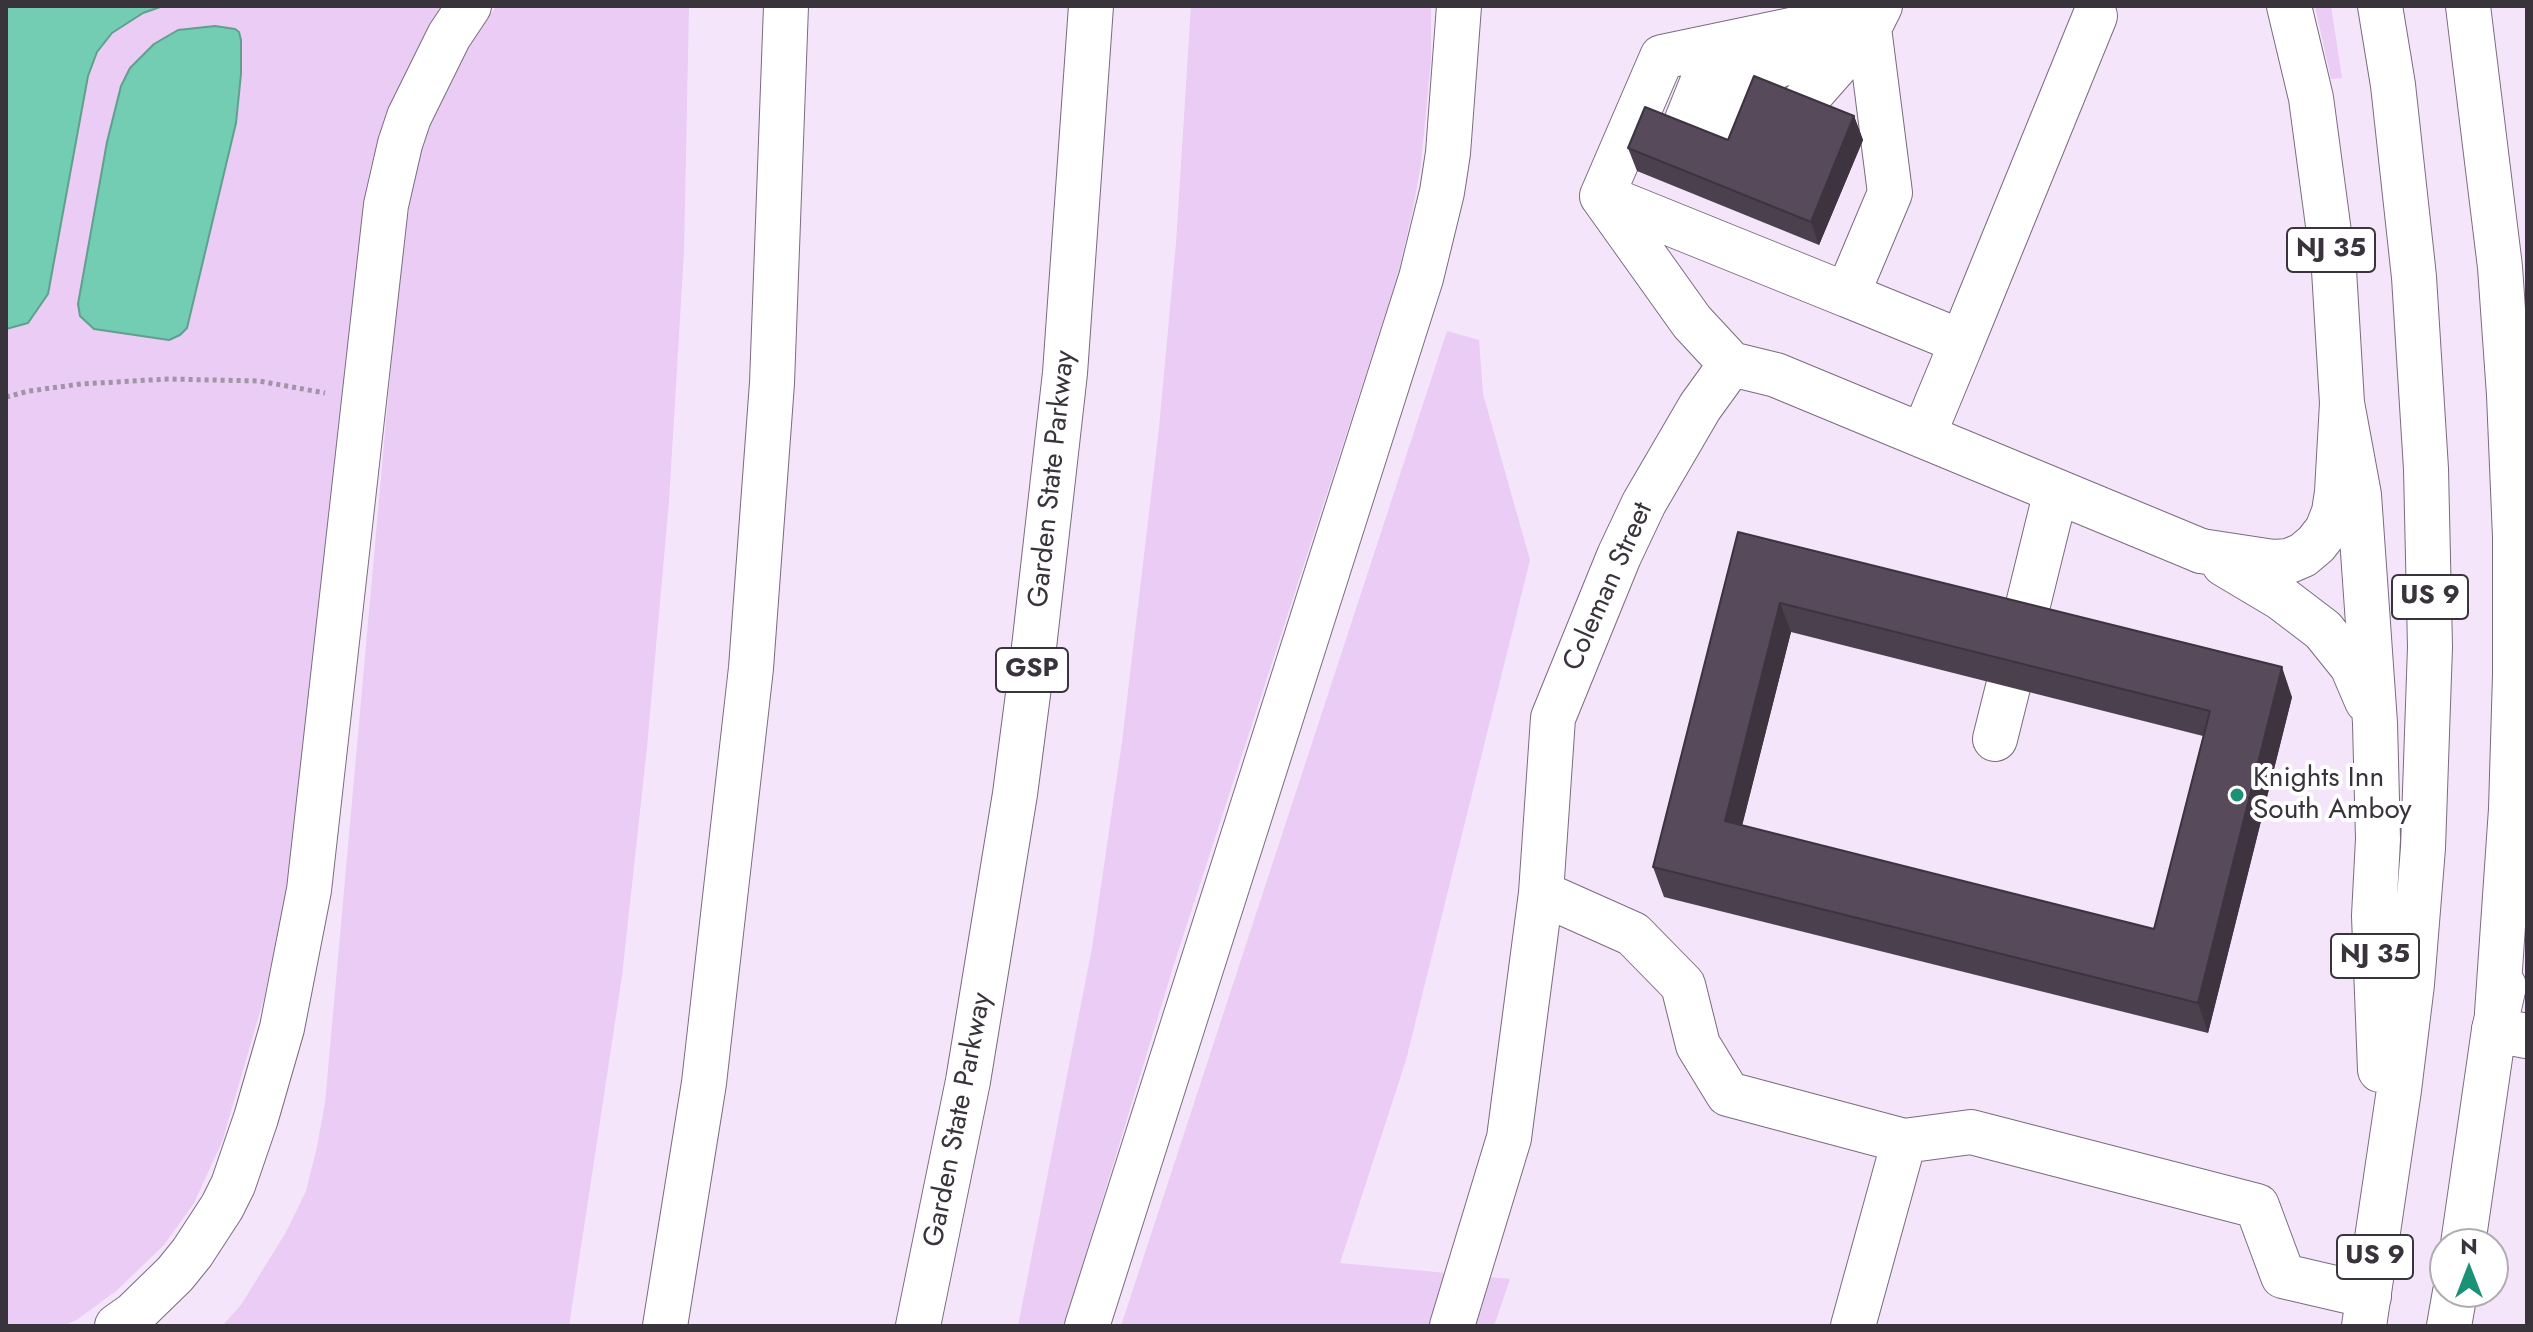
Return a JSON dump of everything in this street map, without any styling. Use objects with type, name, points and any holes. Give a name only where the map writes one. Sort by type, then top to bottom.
[{"type":"main road","points":[[117,1326],[134,1314],[175,1274],[222,1207],[233,1185],[256,1118],[282,1028],[309,890],[381,237],[400,144],[421,89],[469,6]]},
{"type":"main road","points":[[665,1326],[708,1053],[749,683],[773,368],[786,6]]},
{"type":"main road","name":"Garden State Parkway","points":[[918,1326],[971,1066],[1013,809],[1031,672],[1065,373],[1091,6]]},
{"type":"main road","points":[[1448,6],[1455,63]]},
{"type":"main road","points":[[1087,1326],[1421,278],[1442,192],[1453,107],[1459,6]]},
{"type":"main road","name":"NJ 35","points":[[2289,6],[2311,98],[2320,153],[2334,270],[2342,403],[2359,495],[2375,723],[2378,839],[2374,916],[2385,1189]]},
{"type":"main road","name":"US 9","points":[[2367,1311],[2416,940],[2426,794],[2430,647],[2426,454],[2414,277],[2393,85],[2380,6]]},
{"type":"main road","points":[[2468,6],[2500,267],[2515,537],[2506,1026]]},
{"type":"main road","points":[[1875,15],[1799,114],[1875,15]]},
{"type":"main road","points":[[1695,146],[1750,77],[1875,15]]},
{"type":"main road","points":[[1602,196],[1662,57],[1875,15]]},
{"type":"main road","points":[[1847,295],[1890,193],[1875,15]]},
{"type":"main road","points":[[1923,436],[2095,16]]},
{"type":"main road","points":[[1602,196],[1718,224],[1847,295],[1962,342]]},
{"type":"main road","points":[[1602,196],[1692,322],[1731,364],[1776,375],[2201,551],[2281,598],[2323,630],[2352,666],[2375,723]]},
{"type":"main road","name":"Coleman Street","points":[[1452,1326],[1509,1138],[1541,893],[1553,718],[1644,503],[1700,407],[1731,364]]},
{"type":"main road","points":[[2201,551],[2273,562],[2289,561],[2316,544],[2327,530],[2334,512],[2342,403]]},
{"type":"main road","points":[[2022,629],[2056,491]]},
{"type":"main road","points":[[1995,739],[2008,687]]},
{"type":"main road","points":[[1541,893],[1633,934],[1683,985],[1698,1045],[1728,1094],[1904,1141],[1971,1132],[2257,1206],[2283,1276],[2367,1311]]},
{"type":"main road","points":[[2466,1228],[2527,903]]},
{"type":"main road","points":[[1853,1326],[1904,1141]]},
{"type":"path","points":[[6,397],[81,384],[168,379],[259,381],[365,401]]},
{"type":"shaded area","points":[[6,6],[446,6],[413,59],[395,97],[371,165],[366,190],[287,886],[264,998],[222,1142],[194,1203],[164,1245],[116,1291],[78,1319],[63,1326],[6,1326]]},
{"type":"shaded area","points":[[6,6],[163,6],[143,13],[112,33],[97,52],[88,76],[48,294],[28,323],[6,329]]},
{"type":"shaded area","points":[[497,6],[689,6],[684,251],[669,501],[647,747],[622,976],[569,1326],[222,1326],[241,1305],[286,1232],[306,1191],[317,1147],[325,1103],[401,254],[420,147],[446,83]]},
{"type":"shaded area","points":[[1191,6],[1431,6],[1431,58],[1421,164],[1397,278],[1174,964],[1064,1326],[1018,1326],[1092,948],[1122,742],[1159,428],[1176,243]]},
{"type":"shaded area","points":[[2315,6],[2331,6],[2342,78],[2331,79]]},
{"type":"shaded area","points":[[215,26],[239,32],[241,74],[236,123],[187,328],[169,340],[94,329],[80,316],[78,304],[107,142],[121,86],[130,68],[154,44],[178,30]]},
{"type":"shaded area","points":[[1447,331],[1479,340],[1483,394],[1530,560],[1406,1060],[1340,1263],[1510,1279],[1494,1326],[1121,1326]]},
{"type":"building","points":[[1754,76],[1854,116],[1811,222],[1628,148],[1645,107],[1728,140]]},
{"type":"building","name":"Knights Inn South Amboy","points":[[1738,532],[2282,667],[2198,1003],[1653,867]],"holes":[[[1780,603],[2210,711],[2154,929],[1725,821]]]},
{"type":"place","name":"Knights Inn South Amboy","points":[[2237,795]]}]
